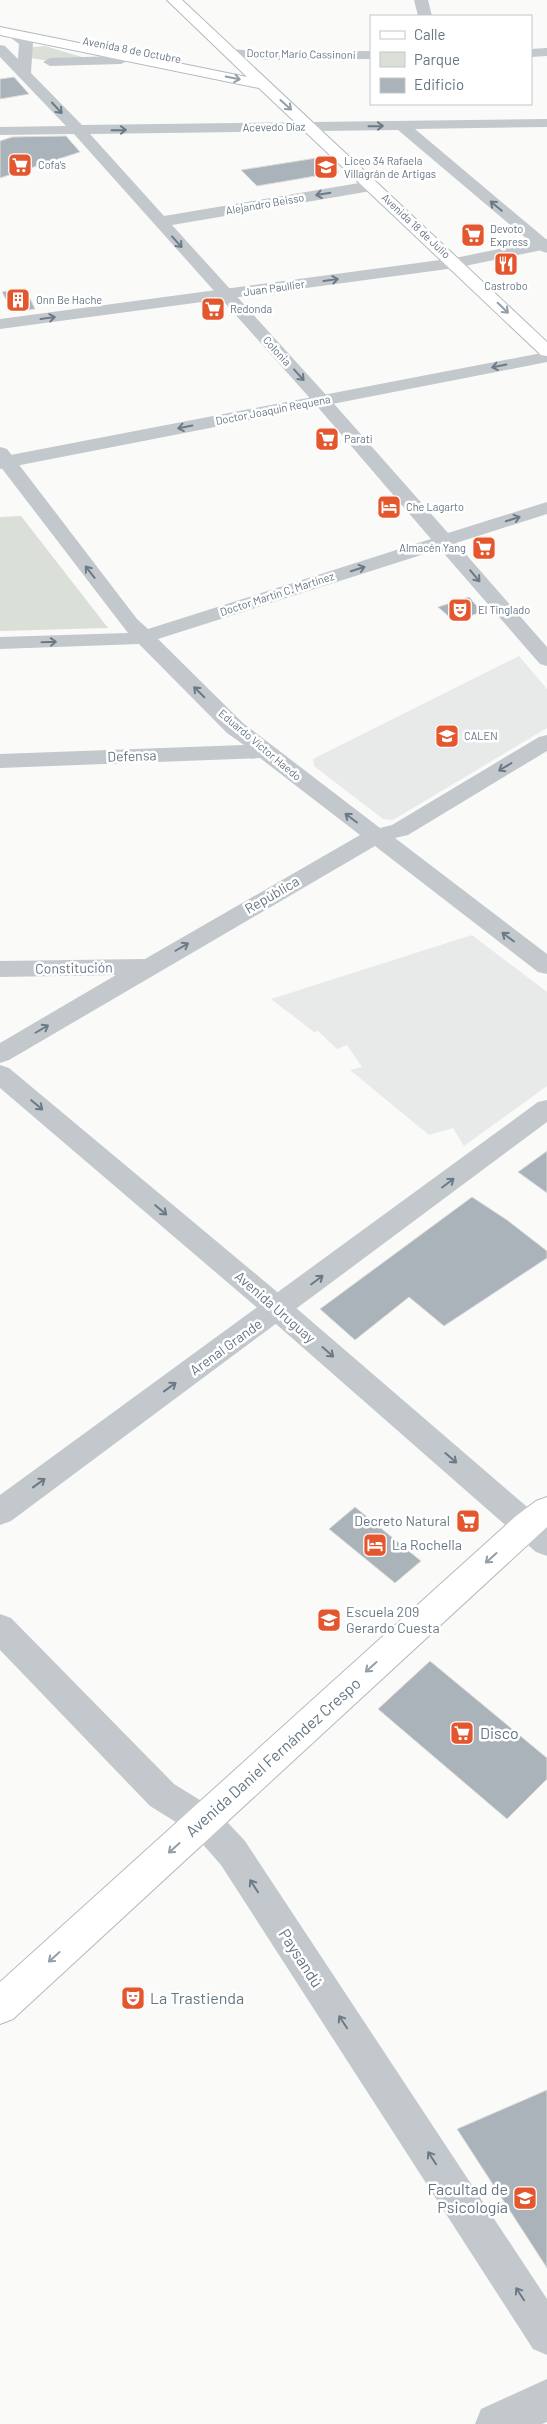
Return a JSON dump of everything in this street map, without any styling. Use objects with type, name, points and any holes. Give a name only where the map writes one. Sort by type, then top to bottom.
[{"type":"main road","name":"Avenida 18 de Julio","points":[[174,0],[231,53],[247,60]]},
{"type":"main road","name":"Avenida 18 de Julio","points":[[193,0],[247,60],[262,84],[310,126],[371,186],[547,330]]},
{"type":"main road","points":[[0,21],[58,33],[81,40]]},
{"type":"main road","name":"Avenida 8 de Octubre","points":[[0,26],[81,40],[262,84]]},
{"type":"main road","name":"Avenida 8 de Octubre","points":[[7,33],[133,54],[183,60],[247,60],[264,68]]},
{"type":"main road","points":[[183,60],[231,53]]},
{"type":"main road","name":"Avenida 18 de Julio","points":[[264,68],[328,126],[462,261],[547,351]]},
{"type":"main road","name":"Avenida Daniel Fernández Crespo","points":[[0,2006],[204,1821],[540,1526]]},
{"type":"street","points":[[421,0],[425,15]]},
{"type":"street","name":"Avenida 8 de Octubre","points":[[7,33],[26,42],[12,66]]},
{"type":"street","name":"Colonia","points":[[0,49],[12,66],[78,130],[322,401],[446,541],[547,660]]},
{"type":"street","points":[[532,53],[547,52]]},
{"type":"street","points":[[50,62],[115,61],[133,54]]},
{"type":"street","name":"Doctor Mario Cassinoni","points":[[247,60],[370,55]]},
{"type":"street","name":"Acevedo Díaz","points":[[0,131],[401,125],[450,117],[547,122]]},
{"type":"street","points":[[401,125],[545,246]]},
{"type":"street","name":"Alejandro Beisso","points":[[159,222],[371,186]]},
{"type":"street","name":"Juan Paullier","points":[[0,324],[462,261],[545,246]]},
{"type":"street","name":"Doctor Joaquín Requena","points":[[2,459],[322,401],[547,357]]},
{"type":"street","name":"Eduardo Víctor Haedo","points":[[2,459],[124,616],[235,728],[547,966]]},
{"type":"street","name":"Doctor Martín C. Martínez","points":[[0,643],[129,640],[143,637],[547,508]]},
{"type":"street","name":"República","points":[[0,1054],[375,836],[400,830],[547,742]]},
{"type":"street","name":"Defensa","points":[[0,761],[263,751]]},
{"type":"street","name":"Constitución","points":[[0,969],[148,967]]},
{"type":"street","name":"Avenida Uruguay","points":[[0,1074],[278,1309],[540,1526]]},
{"type":"street","name":"Arenal Grande","points":[[0,1512],[547,1109]]},
{"type":"street","name":"Paysandú","points":[[0,1628],[162,1795],[204,1821],[233,1853],[547,2335]]},
{"type":"street","points":[[496,2424],[547,2400]]},
{"type":"shaded area","name":"CALEN","points":[[519,656],[547,689],[547,728],[393,820],[383,819],[314,766],[313,759]]},
{"type":"shaded area","points":[[472,935],[547,992],[547,1086],[464,1146],[453,1128],[429,1135],[350,1070],[362,1067],[347,1045],[337,1049],[318,1031],[314,1032],[271,999]]},
{"type":"green space","points":[[45,46],[92,60],[49,61],[31,58],[32,47]]},
{"type":"green space","points":[[21,516],[108,628],[0,631],[0,517]]},
{"type":"building","points":[[14,77],[29,94],[0,99],[0,79]]},
{"type":"building","name":"Cofa's","points":[[66,136],[80,152],[0,178],[0,141],[12,137]]},
{"type":"building","points":[[323,157],[339,172],[257,186],[241,170]]},
{"type":"building","name":"Onn Be Hache","points":[[25,288],[35,309],[13,312],[2,292]]},
{"type":"building","name":"El Tinglado","points":[[469,597],[482,612],[454,621],[438,607]]},
{"type":"building","points":[[547,1151],[547,1193],[518,1172]]},
{"type":"building","points":[[472,1197],[507,1220],[547,1251],[547,1258],[444,1326],[409,1297],[355,1340],[320,1309]]},
{"type":"building","name":"La Rochella","points":[[355,1507],[421,1561],[395,1583],[329,1529]]},
{"type":"building","name":"Disco","points":[[430,1661],[547,1758],[547,1779],[507,1819],[378,1709]]},
{"type":"building","name":"Facultad de Psicología","points":[[547,2090],[547,2268],[457,2129]]},
{"type":"place","name":"Cofa's","points":[[20,165]]},
{"type":"place","name":"Liceo 34 Rafaela Villagrán de Artigas","points":[[326,167]]},
{"type":"place","name":"Devoto Express","points":[[473,235]]},
{"type":"place","name":"Castrobo","points":[[506,264]]},
{"type":"place","name":"Onn Be Hache","points":[[18,300]]},
{"type":"place","name":"Redonda","points":[[213,309]]},
{"type":"place","name":"Parati","points":[[327,439]]},
{"type":"place","name":"Che Lagarto","points":[[389,507]]},
{"type":"place","name":"Almacén Yang","points":[[484,548]]},
{"type":"place","name":"El Tinglado","points":[[460,610]]},
{"type":"place","name":"CALEN","points":[[447,736]]},
{"type":"place","name":"Decreto Natural","points":[[468,1521]]},
{"type":"place","name":"La Rochella","points":[[375,1545]]},
{"type":"place","name":"Escuela 209 Gerardo Cuesta","points":[[329,1620]]},
{"type":"place","name":"Disco","points":[[462,1733]]},
{"type":"place","name":"La Trastienda","points":[[133,1998]]},
{"type":"place","name":"Facultad de Psicología","points":[[525,2198]]}]
